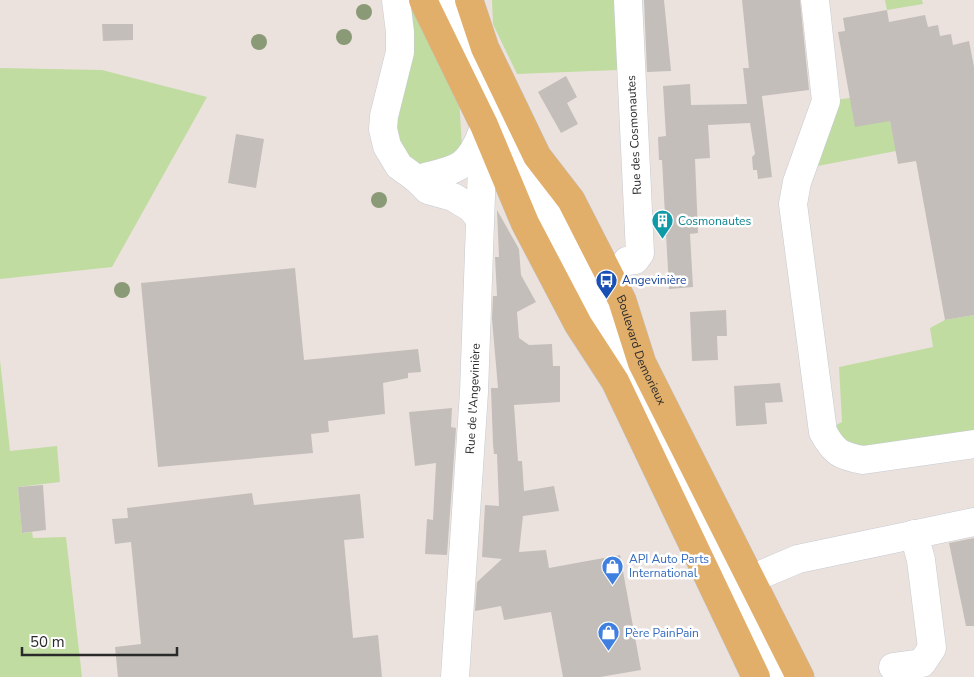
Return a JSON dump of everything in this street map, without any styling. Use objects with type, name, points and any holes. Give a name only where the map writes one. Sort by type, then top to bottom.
[{"type":"main road","points":[[423,0],[484,125],[525,223],[578,324],[615,381],[756,677]]},
{"type":"main road","name":"Boulevard Demorieux","points":[[468,0],[485,48],[537,156],[571,200],[618,291],[642,363],[800,677]]},
{"type":"street","points":[[396,0],[400,32],[400,52],[384,116],[384,137],[391,156],[399,166],[428,190],[448,194],[462,202],[479,218]]},
{"type":"street","points":[[445,0],[776,677]]},
{"type":"street","name":"Rue des Cosmonautes","points":[[627,261],[635,260],[640,253],[628,0]]},
{"type":"street","points":[[815,0],[826,101],[797,182],[793,204],[823,432],[832,449],[846,458],[863,460],[974,444]]},
{"type":"street","points":[[417,179],[451,171],[466,162],[475,150],[484,125]]},
{"type":"street","name":"Rue de l'Angevinière","points":[[455,677],[474,392],[482,167],[480,157],[475,150]]},
{"type":"street","points":[[751,579],[798,559],[974,522]]},
{"type":"street","points":[[893,667],[922,663],[932,648],[921,560],[914,534]]},
{"type":"green space","points":[[413,0],[459,98],[462,146],[441,175],[391,156],[399,14]]},
{"type":"green space","points":[[492,0],[615,0],[618,70],[517,74],[493,24]]},
{"type":"green space","points":[[885,0],[922,0],[923,4],[887,10]]},
{"type":"green space","points":[[0,68],[102,70],[207,97],[112,267],[0,279]]},
{"type":"green space","points":[[850,98],[890,121],[896,151],[802,169],[826,101]]},
{"type":"green space","points":[[974,315],[974,444],[863,460],[823,432],[842,422],[839,367],[933,347],[930,328],[945,320]]},
{"type":"green space","points":[[0,360],[10,451],[57,446],[60,482],[18,487],[22,533],[32,532],[33,538],[66,537],[82,677],[0,677]]},
{"type":"building","points":[[644,0],[664,0],[671,71],[647,72]]},
{"type":"building","points":[[742,0],[800,0],[809,90],[762,96],[772,177],[758,179],[757,170],[753,170],[752,157],[755,154],[750,123],[708,125],[710,158],[695,159],[698,233],[690,234],[693,287],[669,289],[662,160],[659,160],[658,137],[666,136],[663,86],[690,84],[691,105],[747,104],[743,68],[749,68]]},
{"type":"building","points":[[887,10],[889,22],[925,15],[928,27],[938,25],[940,36],[951,34],[953,45],[969,41],[974,67],[974,315],[945,320],[916,161],[898,164],[890,121],[855,127],[838,32],[845,31],[843,18]]},
{"type":"building","points":[[102,24],[133,24],[133,40],[103,41]]},
{"type":"building","points":[[566,76],[577,97],[567,103],[578,124],[561,133],[538,92]]},
{"type":"building","points":[[236,134],[264,139],[256,188],[228,183]]},
{"type":"building","points":[[497,210],[519,249],[521,275],[536,302],[517,312],[519,338],[529,345],[552,344],[553,366],[560,366],[560,402],[514,405],[518,461],[522,461],[524,491],[554,486],[559,511],[523,516],[519,552],[546,550],[549,568],[620,555],[641,670],[600,677],[563,677],[551,612],[504,620],[501,606],[475,611],[477,582],[502,559],[482,557],[485,505],[499,506],[497,454],[494,454],[493,444],[491,388],[498,388],[492,319],[493,296],[497,296],[495,257],[499,257]]},
{"type":"building","points":[[295,268],[304,360],[418,349],[421,372],[408,373],[408,378],[383,383],[385,414],[328,421],[329,432],[311,434],[313,453],[158,467],[141,283]]},
{"type":"building","points":[[726,310],[727,336],[717,336],[718,360],[692,361],[690,312]]},
{"type":"building","points":[[780,383],[783,402],[765,403],[767,424],[736,426],[734,386]]},
{"type":"building","points":[[452,408],[451,427],[456,428],[447,555],[425,554],[427,519],[433,520],[436,463],[415,466],[409,412]]},
{"type":"building","points":[[43,485],[46,530],[22,533],[18,487]]},
{"type":"building","points":[[252,493],[254,505],[360,494],[364,538],[344,540],[353,638],[378,635],[382,677],[118,677],[115,647],[141,644],[131,542],[115,544],[112,519],[128,518],[127,508]]},
{"type":"building","points":[[974,538],[974,626],[966,626],[949,543]]},
{"type":"place","name":"Cosmonautes","points":[[662,240]]},
{"type":"place","name":"Angevinière","points":[[606,299]]},
{"type":"place","name":"API Auto Parts International","points":[[613,585]]},
{"type":"place","name":"Père PainPain","points":[[609,652]]}]
